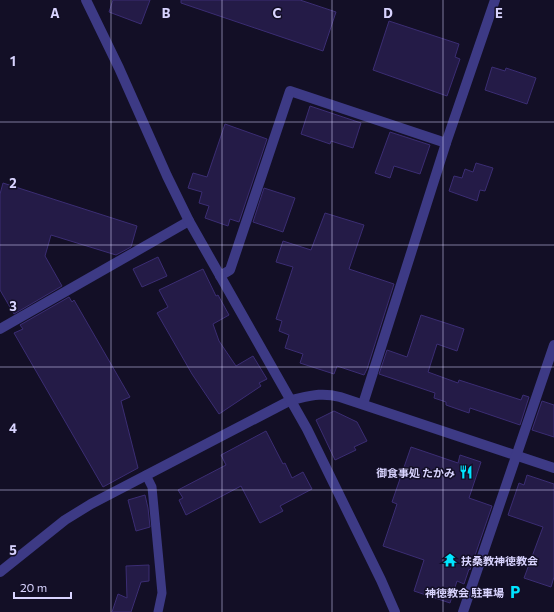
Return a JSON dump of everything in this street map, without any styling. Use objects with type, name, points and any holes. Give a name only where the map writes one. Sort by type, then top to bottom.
[{"type":"street","points":[[86,0],[120,68],[167,176],[189,221],[308,429],[371,558],[395,612]]},
{"type":"street","points":[[363,404],[446,143],[495,0]]},
{"type":"street","points":[[220,276],[230,270],[290,91],[446,143]]},
{"type":"street","points":[[0,329],[189,221]]},
{"type":"street","points":[[463,612],[554,345]]},
{"type":"street","points":[[0,572],[78,512],[291,400],[315,394],[328,394],[363,404],[554,468]]},
{"type":"lane","points":[[146,475],[152,487],[162,592],[158,612]]},
{"type":"building","points":[[113,0],[150,0],[141,24],[109,12]]},
{"type":"building","points":[[181,0],[300,0],[336,12],[323,51],[181,3]]},
{"type":"building","points":[[389,21],[459,44],[455,57],[460,59],[447,96],[373,70]]},
{"type":"building","points":[[492,67],[505,71],[506,68],[536,78],[527,104],[485,90]]},
{"type":"building","points":[[310,106],[361,123],[353,148],[331,141],[330,144],[301,134]]},
{"type":"building","points":[[225,124],[267,139],[239,222],[230,219],[228,226],[205,218],[209,206],[199,203],[202,192],[188,188],[193,173],[207,177]]},
{"type":"building","points":[[390,132],[430,145],[420,174],[394,166],[390,178],[375,173]]},
{"type":"building","points":[[476,163],[493,168],[485,191],[480,190],[477,201],[449,191],[454,176],[462,178],[465,169],[473,172]]},
{"type":"building","points":[[3,183],[137,226],[131,247],[116,255],[51,235],[45,256],[62,286],[14,314],[0,290],[0,194]]},
{"type":"building","points":[[264,188],[295,198],[283,232],[253,222]]},
{"type":"building","points":[[325,213],[364,225],[349,269],[394,284],[364,375],[337,366],[334,374],[300,363],[303,354],[285,348],[289,335],[279,331],[282,321],[276,319],[293,267],[276,262],[283,241],[311,250]]},
{"type":"building","points":[[158,257],[167,276],[142,287],[133,269]]},
{"type":"building","points":[[203,269],[216,296],[218,295],[229,315],[213,324],[219,341],[236,366],[253,356],[267,379],[259,383],[261,386],[219,414],[192,374],[157,313],[168,307],[159,290]]},
{"type":"building","points":[[69,297],[72,302],[74,300],[130,397],[121,401],[138,468],[103,487],[14,333],[23,329],[20,325]]},
{"type":"building","points":[[421,315],[464,329],[457,351],[437,344],[428,372],[458,383],[459,380],[521,400],[523,395],[529,397],[520,425],[470,408],[469,413],[446,405],[446,402],[434,398],[435,393],[379,374],[387,350],[407,357]]},
{"type":"building","points":[[542,401],[554,405],[554,437],[532,430]]},
{"type":"building","points":[[334,411],[357,422],[367,441],[354,447],[356,450],[335,460],[316,420]]},
{"type":"building","points":[[266,431],[292,478],[303,472],[312,489],[280,506],[283,511],[260,523],[241,486],[186,515],[179,500],[183,498],[178,490],[226,465],[221,455]]},
{"type":"building","points":[[411,447],[458,463],[460,455],[481,462],[469,498],[492,506],[464,584],[457,581],[450,603],[414,591],[424,560],[383,546],[397,504],[392,502]]},
{"type":"building","points":[[527,475],[554,484],[554,577],[551,587],[524,578],[543,527],[508,515],[519,483],[524,485]]},
{"type":"building","points":[[145,495],[150,527],[136,531],[128,500]]},
{"type":"building","points":[[149,565],[149,581],[141,582],[131,612],[112,612],[118,594],[127,598],[126,566]]},
{"type":"place","name":"御食事処 たかみ","points":[[466,472]]},
{"type":"place","name":"扶桑教神徳教会","points":[[450,560]]},
{"type":"place","name":"神徳教会 駐車場","points":[[515,592]]}]
